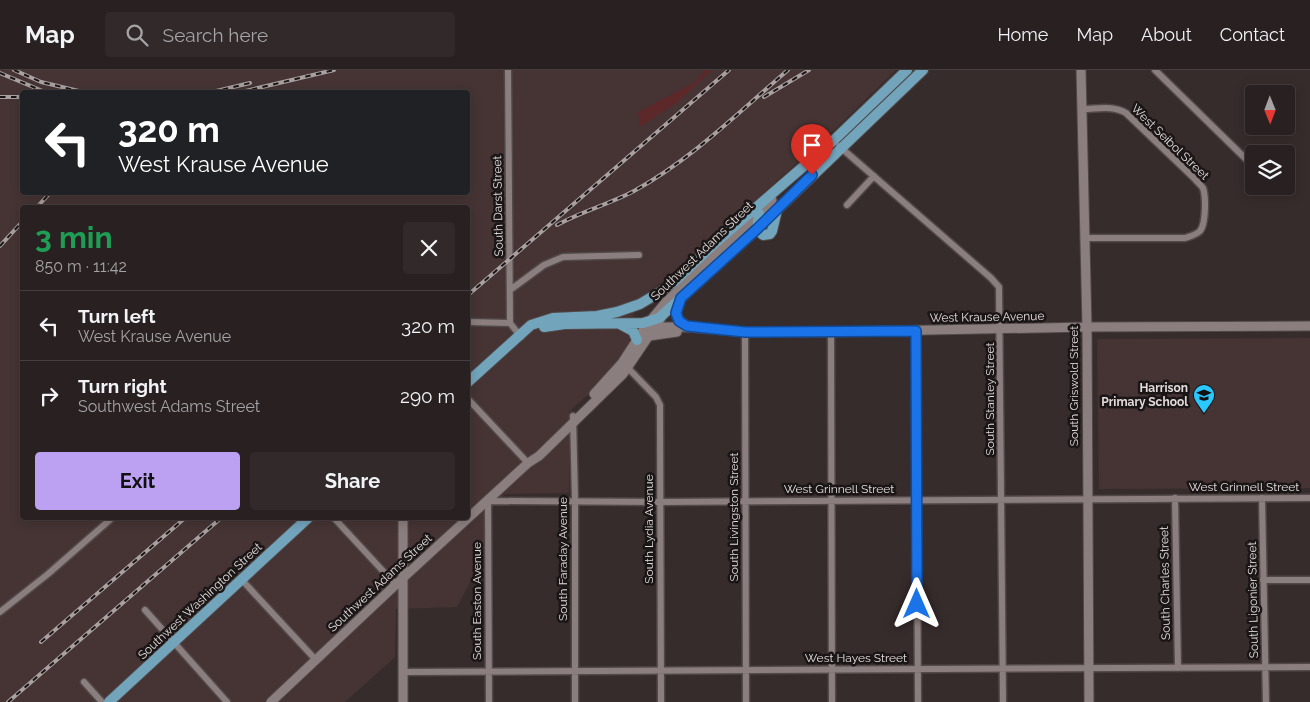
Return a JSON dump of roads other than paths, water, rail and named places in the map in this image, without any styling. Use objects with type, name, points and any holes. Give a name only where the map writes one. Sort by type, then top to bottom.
[{"type":"main road","name":"Southwest Adams Street","points":[[652,324],[778,209],[907,70]]},
{"type":"main road","name":"Southwest Adams Street","points":[[803,167],[838,144],[923,70]]},
{"type":"main road","points":[[470,380],[531,324],[548,318],[608,314],[632,308],[652,298],[674,281],[803,167]]},
{"type":"main road","points":[[757,229],[759,212]]},
{"type":"main road","points":[[681,298],[677,317],[679,321],[687,326]]},
{"type":"main road","points":[[520,336],[554,324],[652,324]]},
{"type":"main road","points":[[619,324],[633,331],[638,339]]},
{"type":"main road","name":"Southwest Washington Street","points":[[108,702],[306,520]]},
{"type":"street","name":"South Darst Street","points":[[508,70],[510,323]]},
{"type":"street","name":"South Griswold Street","points":[[1081,70],[1087,327],[1089,702]]},
{"type":"street","points":[[1155,70],[1245,158]]},
{"type":"street","name":"West Seibol Street","points":[[1083,109],[1109,108],[1119,109],[1126,113],[1195,179],[1202,188],[1204,197],[1204,222],[1202,229],[1194,236],[1186,238],[1084,238]]},
{"type":"street","name":"South Stanley Street","points":[[838,144],[997,283],[1000,291],[1003,702]]},
{"type":"street","name":"Southwest Adams Street","points":[[573,420],[612,374],[679,288],[803,167]]},
{"type":"street","points":[[847,205],[874,176]]},
{"type":"street","points":[[510,290],[544,265],[563,257],[639,255]]},
{"type":"street","points":[[470,322],[510,323],[520,336]]},
{"type":"street","name":"Southwest Adams Street","points":[[470,517],[528,463],[535,452],[573,420],[628,368],[649,336],[652,324]]},
{"type":"street","name":"West Krause Avenue","points":[[652,324],[745,332],[1310,326]]},
{"type":"street","points":[[916,331],[918,702]]},
{"type":"street","points":[[649,336],[669,332],[745,332]]},
{"type":"street","name":"South Livingston Street","points":[[745,332],[746,702]]},
{"type":"street","points":[[831,332],[832,702]]},
{"type":"street","name":"South Lydia Avenue","points":[[628,368],[660,402],[660,702]]},
{"type":"street","points":[[470,401],[528,463]]},
{"type":"street","name":"South Faraday Avenue","points":[[573,420],[575,702]]},
{"type":"street","name":"South Charles Street","points":[[1175,498],[1178,668]]},
{"type":"street","name":"South Ligonier Street","points":[[1262,498],[1266,702]]},
{"type":"street","name":"West Grinnell Street","points":[[488,501],[575,500],[660,502],[1310,498]]},
{"type":"street","name":"South Easton Avenue","points":[[488,501],[489,702]]},
{"type":"street","points":[[0,612],[48,574],[110,520]]},
{"type":"street","points":[[336,520],[395,584]]},
{"type":"street","points":[[403,520],[403,702]]},
{"type":"street","name":"Southwest Adams Street","points":[[271,702],[395,584],[467,520]]},
{"type":"street","points":[[403,554],[418,558],[426,556]]},
{"type":"street","points":[[241,579],[316,659]]},
{"type":"street","points":[[1263,580],[1310,580]]},
{"type":"street","points":[[145,610],[228,702]]},
{"type":"street","name":"West Hayes Street","points":[[403,672],[1310,667]]},
{"type":"street","points":[[84,682],[102,702]]},
{"type":"railway","points":[[14,70],[41,82],[75,90]]},
{"type":"railway","points":[[249,90],[334,70]]},
{"type":"railway","points":[[470,293],[729,70]]},
{"type":"railway","points":[[557,225],[625,196],[676,164],[788,70]]},
{"type":"railway","points":[[764,97],[809,70]]},
{"type":"railway","points":[[0,73],[40,90]]},
{"type":"railway","points":[[220,90],[250,83]]},
{"type":"railway","points":[[0,97],[20,97]]},
{"type":"railway","points":[[39,205],[48,195]]},
{"type":"railway","points":[[0,246],[20,224]]},
{"type":"railway","points":[[41,642],[183,520]]},
{"type":"railway","points":[[8,702],[219,520]]},
{"type":"place","name":"Harrison Primary School","points":[[1204,414]]}]
